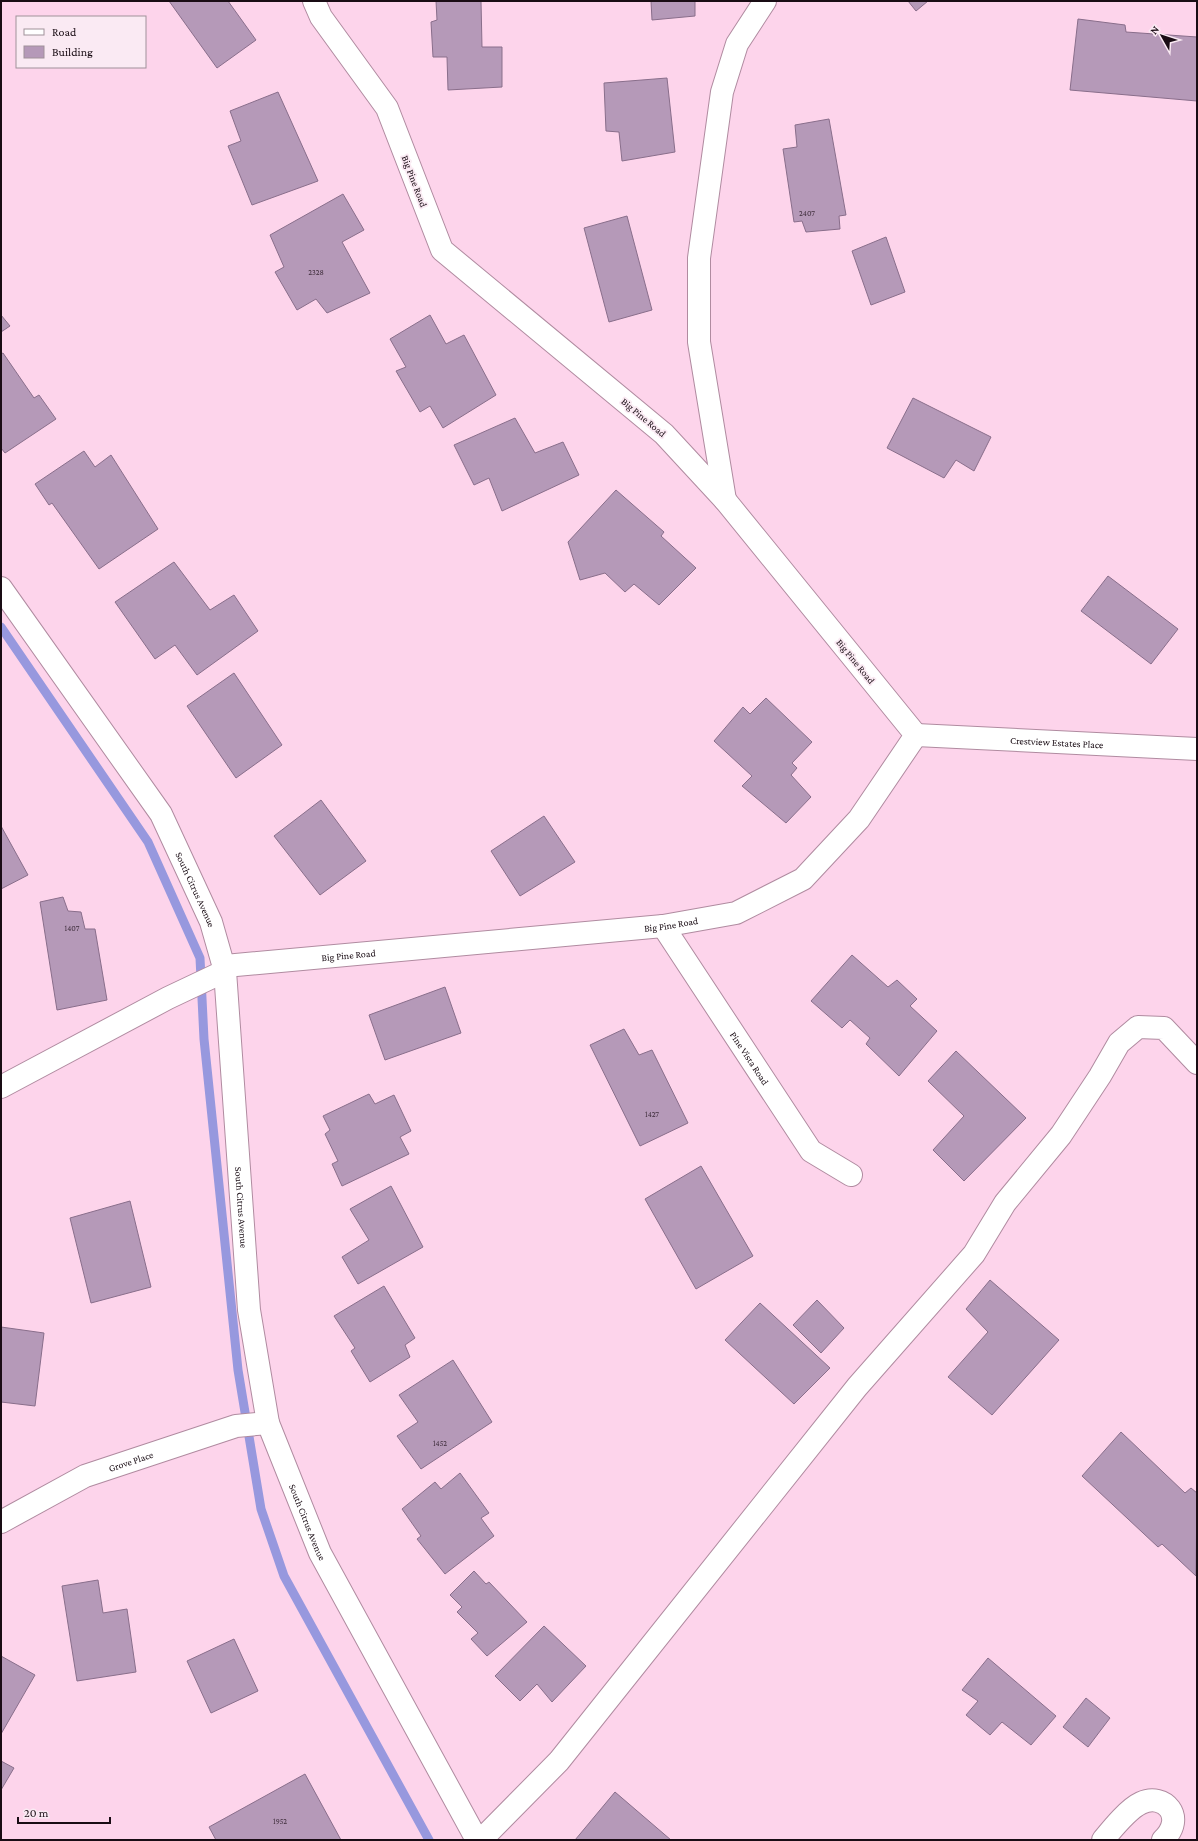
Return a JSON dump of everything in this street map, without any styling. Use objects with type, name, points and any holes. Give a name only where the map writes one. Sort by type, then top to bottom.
[{"type":"street","name":"Big Pine Road","points":[[225,969],[663,926],[736,913],[803,879],[859,819],[916,735],[725,500],[664,434],[442,250],[387,108],[321,17],[314,1]]},
{"type":"street","points":[[725,500],[699,342],[699,258],[722,92],[737,44],[765,1]]},
{"type":"street","name":"South Citrus Avenue","points":[[1,588],[161,814],[211,922],[225,969],[249,1310],[268,1423],[320,1553],[477,1840]]},
{"type":"street","name":"Crestview Estates Place","points":[[916,735],[1197,749]]},
{"type":"street","name":"Pine Vista Road","points":[[663,926],[811,1151],[851,1175]]},
{"type":"street","points":[[1,1088],[225,969]]},
{"type":"street","points":[[481,1840],[559,1761],[857,1387],[974,1254],[1005,1203],[1061,1135],[1100,1076],[1119,1042],[1138,1027],[1164,1028],[1197,1063]]},
{"type":"street","name":"Grove Place","points":[[1,1522],[85,1476],[236,1426],[268,1423]]},
{"type":"street","points":[[1103,1840],[1123,1817],[1141,1803],[1156,1800],[1168,1806],[1174,1814],[1174,1824],[1168,1835],[1163,1840]]},
{"type":"building","points":[[169,1],[228,1],[256,40],[217,68]]},
{"type":"building","points":[[436,1],[481,1],[482,47],[502,47],[502,87],[448,90],[447,57],[433,57],[431,22],[437,20]]},
{"type":"building","points":[[651,1],[695,1],[695,16],[652,20]]},
{"type":"building","points":[[908,1],[928,1],[916,11]]},
{"type":"building","points":[[1078,19],[1125,25],[1126,32],[1197,37],[1197,101],[1070,90]]},
{"type":"building","points":[[667,78],[675,152],[622,161],[619,132],[606,131],[604,83]]},
{"type":"building","points":[[278,92],[318,181],[252,205],[228,146],[241,141],[230,111]]},
{"type":"building","points":[[829,119],[846,215],[839,216],[840,229],[806,232],[802,221],[794,222],[783,149],[797,147],[795,125]]},
{"type":"building","points":[[343,194],[364,230],[342,242],[370,293],[327,313],[316,299],[297,310],[275,272],[284,267],[270,235]]},
{"type":"building","points":[[627,216],[652,310],[609,322],[584,228]]},
{"type":"building","points":[[886,237],[905,292],[871,305],[852,251]]},
{"type":"building","points":[[1,315],[10,326],[1,332]]},
{"type":"building","points":[[430,315],[446,344],[464,335],[496,395],[443,428],[430,406],[420,412],[396,371],[406,367],[390,339]]},
{"type":"building","points":[[3,353],[34,398],[39,395],[56,419],[5,453],[1,448],[1,354]]},
{"type":"building","points":[[913,398],[991,437],[974,471],[956,460],[944,478],[887,448]]},
{"type":"building","points":[[515,418],[535,453],[563,442],[579,475],[502,511],[489,478],[474,485],[454,445]]},
{"type":"building","points":[[84,451],[95,467],[111,455],[158,529],[99,569],[52,503],[49,505],[35,484]]},
{"type":"building","points":[[616,490],[664,532],[661,536],[696,568],[659,605],[634,584],[625,592],[605,573],[580,580],[568,542]]},
{"type":"building","points":[[174,562],[210,610],[234,595],[258,631],[197,675],[175,645],[155,659],[115,602]]},
{"type":"building","points":[[1108,576],[1178,629],[1151,664],[1081,611]]},
{"type":"building","points":[[234,673],[282,745],[236,778],[187,706]]},
{"type":"building","points":[[766,698],[812,742],[792,763],[797,768],[791,775],[811,797],[786,823],[742,786],[752,776],[714,741],[743,707],[750,714]]},
{"type":"building","points":[[321,800],[366,861],[320,895],[274,836]]},
{"type":"building","points":[[544,816],[575,862],[520,896],[491,851]]},
{"type":"building","points":[[1,826],[28,875],[1,889]]},
{"type":"building","points":[[63,897],[68,911],[81,912],[85,929],[95,929],[107,1000],[57,1010],[40,902]]},
{"type":"building","points":[[852,955],[888,987],[897,980],[917,999],[910,1006],[937,1031],[899,1076],[866,1044],[870,1038],[850,1020],[842,1028],[811,1001]]},
{"type":"building","points":[[445,987],[461,1033],[385,1060],[369,1015]]},
{"type":"building","points":[[624,1029],[639,1055],[652,1050],[688,1123],[640,1146],[590,1045]]},
{"type":"building","points":[[956,1051],[1026,1118],[964,1181],[933,1150],[964,1116],[928,1081]]},
{"type":"building","points":[[369,1094],[375,1104],[394,1095],[411,1131],[400,1137],[409,1154],[342,1186],[332,1164],[338,1161],[325,1134],[330,1130],[323,1116]]},
{"type":"building","points":[[701,1166],[753,1256],[696,1289],[645,1199]]},
{"type":"building","points":[[391,1186],[423,1247],[358,1284],[342,1257],[369,1240],[350,1209]]},
{"type":"building","points":[[130,1201],[151,1287],[91,1303],[70,1218]]},
{"type":"building","points":[[990,1280],[1059,1340],[992,1415],[948,1377],[988,1332],[966,1309]]},
{"type":"building","points":[[384,1286],[415,1338],[405,1345],[410,1357],[370,1382],[351,1351],[355,1348],[334,1316]]},
{"type":"building","points":[[817,1300],[844,1328],[821,1353],[793,1325]]},
{"type":"building","points":[[760,1303],[830,1368],[794,1404],[725,1340]]},
{"type":"building","points":[[1,1327],[44,1333],[35,1406],[1,1402]]},
{"type":"building","points":[[453,1360],[492,1422],[421,1469],[397,1436],[418,1422],[399,1395]]},
{"type":"building","points":[[1121,1432],[1185,1493],[1191,1488],[1197,1493],[1196,1576],[1162,1544],[1158,1547],[1082,1476]]},
{"type":"building","points":[[460,1473],[489,1513],[481,1518],[494,1536],[445,1574],[417,1539],[421,1536],[402,1509],[435,1482],[441,1489]]},
{"type":"building","points":[[474,1571],[486,1584],[489,1582],[527,1622],[487,1656],[471,1639],[478,1633],[457,1612],[462,1607],[450,1595]]},
{"type":"building","points":[[98,1580],[103,1613],[127,1609],[136,1672],[77,1681],[62,1586]]},
{"type":"building","points":[[544,1626],[586,1666],[552,1702],[537,1684],[520,1701],[495,1676]]},
{"type":"building","points":[[234,1639],[258,1691],[211,1713],[187,1661]]},
{"type":"building","points":[[1,1656],[35,1675],[1,1734]]},
{"type":"building","points":[[988,1658],[1056,1716],[1031,1745],[1002,1722],[990,1735],[966,1715],[978,1701],[962,1690]]},
{"type":"building","points":[[1086,1698],[1110,1718],[1088,1747],[1063,1727]]},
{"type":"building","points":[[1,1761],[14,1768],[1,1790]]},
{"type":"building","points":[[305,1774],[341,1840],[216,1840],[209,1827]]},
{"type":"building","points":[[615,1792],[671,1840],[575,1840]]},
{"type":"waterway","points":[[1,627],[148,842],[200,958],[204,1039],[238,1370],[261,1509],[284,1576],[429,1840]]}]
